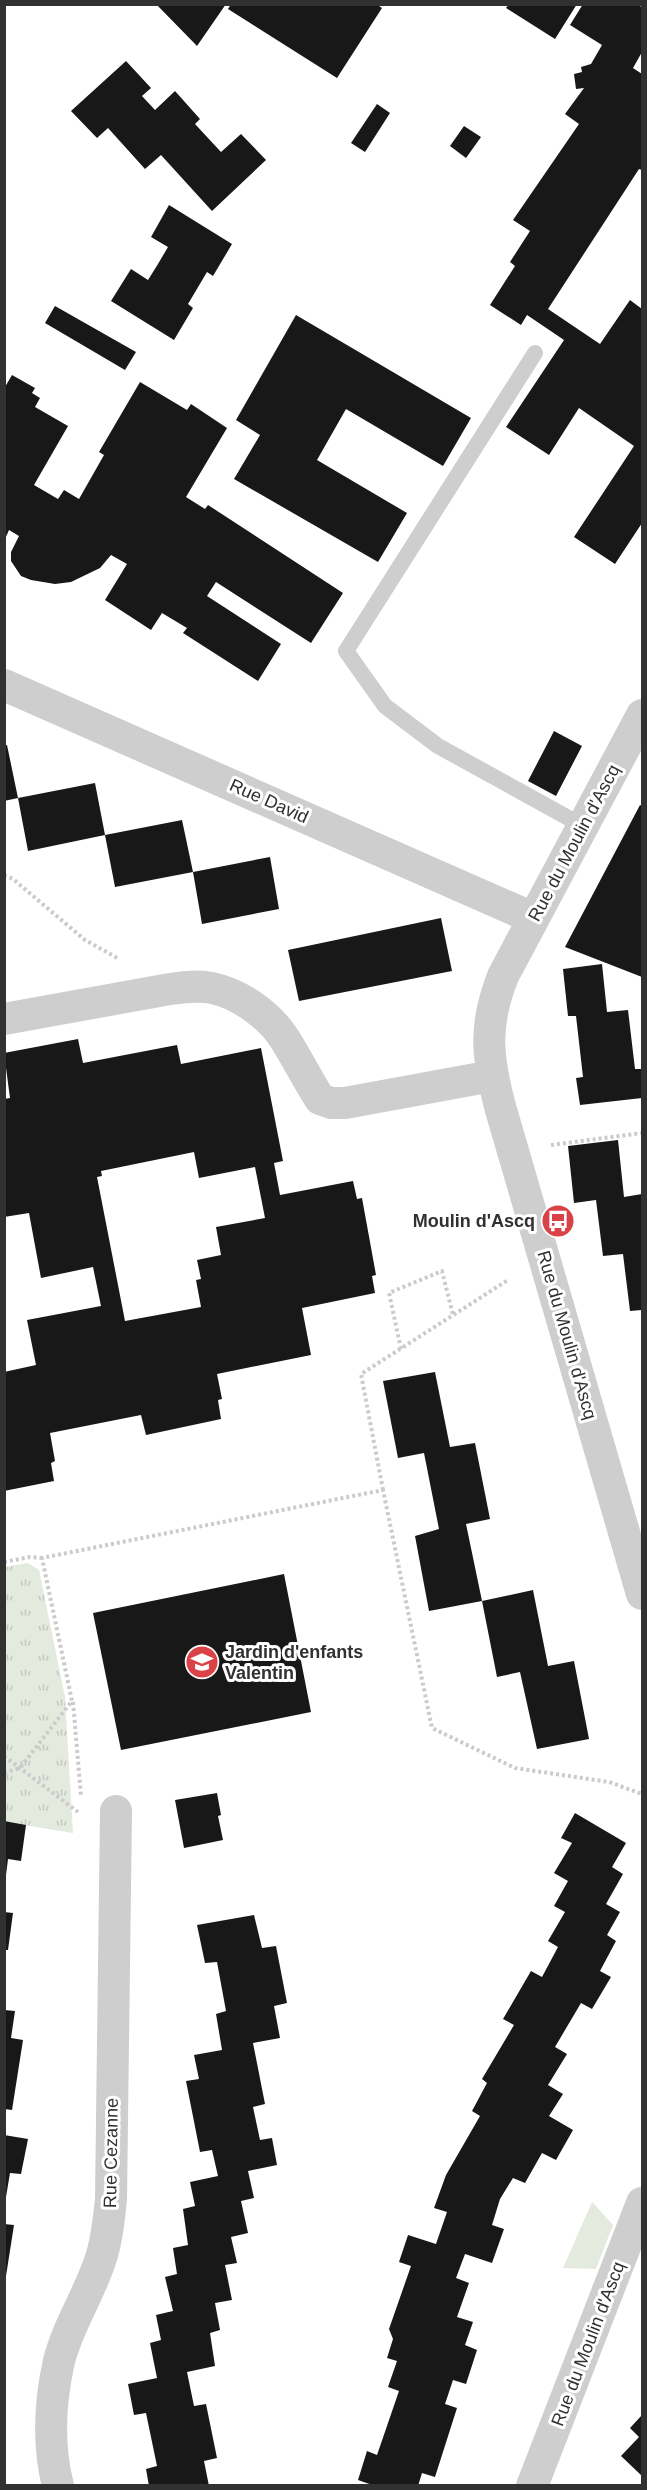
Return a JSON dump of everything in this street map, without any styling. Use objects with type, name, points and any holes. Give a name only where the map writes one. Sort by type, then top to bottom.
[{"type":"street","name":"Rue David","points":[[4,685],[533,918]]},
{"type":"street","name":"Rue du Moulin d'Ascq","points":[[642,715],[503,976],[492,1007],[488,1050],[492,1076],[642,1594]]},
{"type":"street","points":[[4,1019],[170,989],[192,986],[212,988],[251,1006],[270,1020],[283,1037],[320,1099],[331,1103],[345,1103],[492,1076]]},
{"type":"street","name":"Rue Cezanne","points":[[58,2486],[51,2433],[56,2377],[68,2338],[101,2259],[111,2199],[116,1811]]},
{"type":"street","name":"Rue du Moulin d'Ascq","points":[[532,2486],[642,2203]]},
{"type":"lane","points":[[534,353],[346,651],[385,706],[429,740],[583,826]]},
{"type":"path","points":[[4,875],[13,879],[85,940],[170,989]]},
{"type":"path","points":[[540,1147],[642,1133]]},
{"type":"path","points":[[401,1349],[389,1293],[442,1271],[453,1315]]},
{"type":"path","points":[[508,1280],[362,1374],[383,1490],[432,1728],[515,1768],[609,1782],[642,1794]]},
{"type":"path","points":[[4,1562],[30,1557],[42,1558],[383,1490]]},
{"type":"path","points":[[4,1756],[83,1815],[72,1701],[42,1558]]},
{"type":"path","points":[[4,1773],[20,1768],[72,1701]]},
{"type":"green space","points":[[28,1563],[39,1570],[65,1697],[73,1833],[5,1822],[4,1567]]},
{"type":"green space","points":[[592,2202],[613,2225],[596,2269],[563,2268]]},
{"type":"building","points":[[156,4],[226,4],[197,46]]},
{"type":"building","points":[[231,4],[376,4],[382,8],[337,78],[228,9]]},
{"type":"building","points":[[509,4],[577,4],[555,39],[506,8]]},
{"type":"building","points":[[583,4],[638,4],[642,8],[642,52],[633,68],[642,74],[642,170],[639,169],[548,309],[600,344],[630,300],[642,309],[642,523],[615,564],[574,537],[634,446],[579,408],[549,455],[506,427],[564,340],[527,315],[521,325],[490,305],[515,266],[510,262],[530,231],[513,220],[579,124],[565,114],[584,88],[576,89],[574,74],[582,72],[581,67],[591,64],[602,45],[570,25]]},
{"type":"building","points":[[126,61],[151,88],[142,96],[155,110],[175,91],[200,119],[195,124],[221,152],[241,134],[266,160],[212,211],[161,155],[145,169],[108,128],[97,138],[71,111]]},
{"type":"building","points":[[377,104],[390,113],[365,152],[351,143]]},
{"type":"building","points":[[464,126],[481,137],[466,158],[450,146]]},
{"type":"building","points":[[169,205],[232,244],[213,276],[207,272],[188,304],[193,308],[174,340],[111,301],[131,269],[148,280],[158,264],[168,247],[151,237]]},
{"type":"building","points":[[55,306],[136,352],[125,370],[45,323]]},
{"type":"building","points":[[296,315],[471,418],[443,466],[346,409],[317,460],[407,513],[378,562],[234,479],[260,435],[236,420]]},
{"type":"building","points":[[12,375],[35,388],[32,393],[40,398],[35,407],[68,426],[34,485],[58,499],[64,490],[79,499],[104,455],[99,452],[140,382],[187,410],[191,404],[227,428],[186,497],[205,509],[208,505],[343,593],[311,643],[216,582],[207,596],[281,644],[258,681],[183,633],[187,628],[162,613],[151,630],[105,600],[127,564],[111,555],[100,568],[71,582],[55,584],[21,576],[11,561],[11,552],[19,536],[9,530],[5,539],[5,387]]},
{"type":"building","points":[[554,731],[582,746],[556,796],[528,781]]},
{"type":"building","points":[[7,745],[18,798],[4,801],[4,746]]},
{"type":"building","points":[[95,783],[105,835],[28,851],[18,798]]},
{"type":"building","points":[[640,805],[642,806],[642,977],[565,947]]},
{"type":"building","points":[[182,820],[193,872],[115,887],[105,835]]},
{"type":"building","points":[[270,857],[279,909],[202,924],[193,872]]},
{"type":"building","points":[[441,918],[452,971],[299,1001],[288,950]]},
{"type":"building","points":[[602,964],[607,1012],[628,1010],[635,1069],[642,1069],[642,1098],[580,1105],[576,1078],[583,1077],[576,1016],[568,1016],[563,969]]},
{"type":"building","points":[[78,1039],[83,1063],[177,1045],[181,1064],[261,1048],[283,1161],[274,1163],[280,1195],[353,1181],[357,1199],[362,1198],[376,1275],[372,1276],[375,1293],[302,1308],[311,1355],[217,1374],[222,1399],[218,1400],[221,1419],[146,1435],[141,1415],[50,1433],[55,1461],[51,1463],[54,1481],[4,1491],[4,1372],[36,1365],[27,1320],[101,1306],[93,1267],[41,1278],[29,1213],[4,1217],[4,1099],[10,1098],[4,1053]],"holes":[[[194,1152],[199,1178],[255,1167],[265,1218],[216,1227],[221,1255],[197,1260],[201,1279],[196,1280],[201,1307],[125,1321],[97,1177],[102,1176],[101,1171]]]},
{"type":"building","points":[[618,1140],[624,1197],[642,1194],[642,1310],[630,1311],[623,1254],[603,1256],[596,1200],[574,1203],[568,1146]]},
{"type":"building","points":[[435,1372],[450,1447],[475,1443],[490,1519],[466,1524],[482,1601],[429,1611],[415,1536],[439,1529],[424,1453],[398,1458],[383,1381]]},
{"type":"building","name":"Jardin d'enfants Valentin","points":[[284,1574],[311,1712],[121,1750],[93,1613]]},
{"type":"building","points":[[533,1590],[548,1666],[574,1661],[589,1739],[537,1749],[520,1672],[497,1677],[482,1601]]},
{"type":"building","points":[[217,1793],[221,1815],[218,1816],[223,1840],[184,1848],[175,1800]]},
{"type":"building","points":[[575,1813],[626,1843],[612,1867],[623,1874],[606,1904],[620,1912],[607,1935],[616,1941],[600,1971],[611,1977],[592,2009],[581,2003],[555,2047],[567,2054],[548,2085],[563,2094],[549,2116],[573,2130],[556,2160],[542,2153],[525,2183],[513,2178],[500,2199],[492,2225],[504,2229],[492,2263],[465,2254],[456,2278],[469,2283],[457,2317],[473,2322],[465,2345],[477,2350],[466,2384],[453,2380],[445,2404],[457,2408],[435,2477],[422,2473],[418,2486],[375,2486],[358,2480],[367,2451],[377,2455],[399,2391],[388,2387],[397,2361],[387,2358],[393,2339],[389,2329],[411,2266],[399,2262],[408,2235],[436,2244],[447,2212],[434,2208],[446,2175],[480,2116],[472,2111],[487,2083],[482,2079],[514,2025],[503,2019],[531,1971],[542,1977],[558,1947],[548,1941],[565,1912],[554,1906],[568,1881],[554,1873],[572,1843],[561,1838]]},
{"type":"building","points":[[4,1821],[26,1825],[21,1861],[8,1859],[6,1875]]},
{"type":"building","points":[[4,1912],[13,1913],[8,1950],[4,1950]]},
{"type":"building","points":[[254,1915],[262,1948],[276,1946],[287,2003],[274,2006],[280,2038],[253,2043],[265,2104],[253,2107],[260,2140],[272,2138],[277,2165],[248,2171],[254,2198],[241,2201],[248,2233],[231,2237],[237,2263],[225,2265],[232,2300],[215,2303],[220,2330],[210,2333],[215,2366],[187,2372],[194,2406],[206,2404],[217,2458],[204,2461],[209,2486],[149,2486],[146,2469],[157,2466],[146,2413],[134,2415],[128,2384],[157,2378],[150,2343],[161,2340],[156,2315],[173,2311],[165,2277],[177,2274],[173,2248],[188,2245],[183,2209],[195,2206],[190,2182],[218,2176],[212,2150],[200,2152],[186,2081],[199,2079],[194,2055],[222,2050],[216,2014],[226,2011],[217,1962],[205,1963],[197,1925]]},
{"type":"building","points":[[4,2010],[15,2011],[11,2038],[23,2040],[12,2110],[4,2109]]},
{"type":"building","points":[[4,2135],[28,2139],[21,2174],[10,2173],[6,2197]]},
{"type":"building","points":[[4,2224],[14,2225],[6,2276],[4,2276]]},
{"type":"building","points":[[642,2415],[642,2476],[621,2456],[639,2437],[630,2428]]},
{"type":"place","name":"Moulin d'Ascq","points":[[558,1221]]},
{"type":"place","name":"Jardin d'enfants Valentin","points":[[202,1662]]}]
